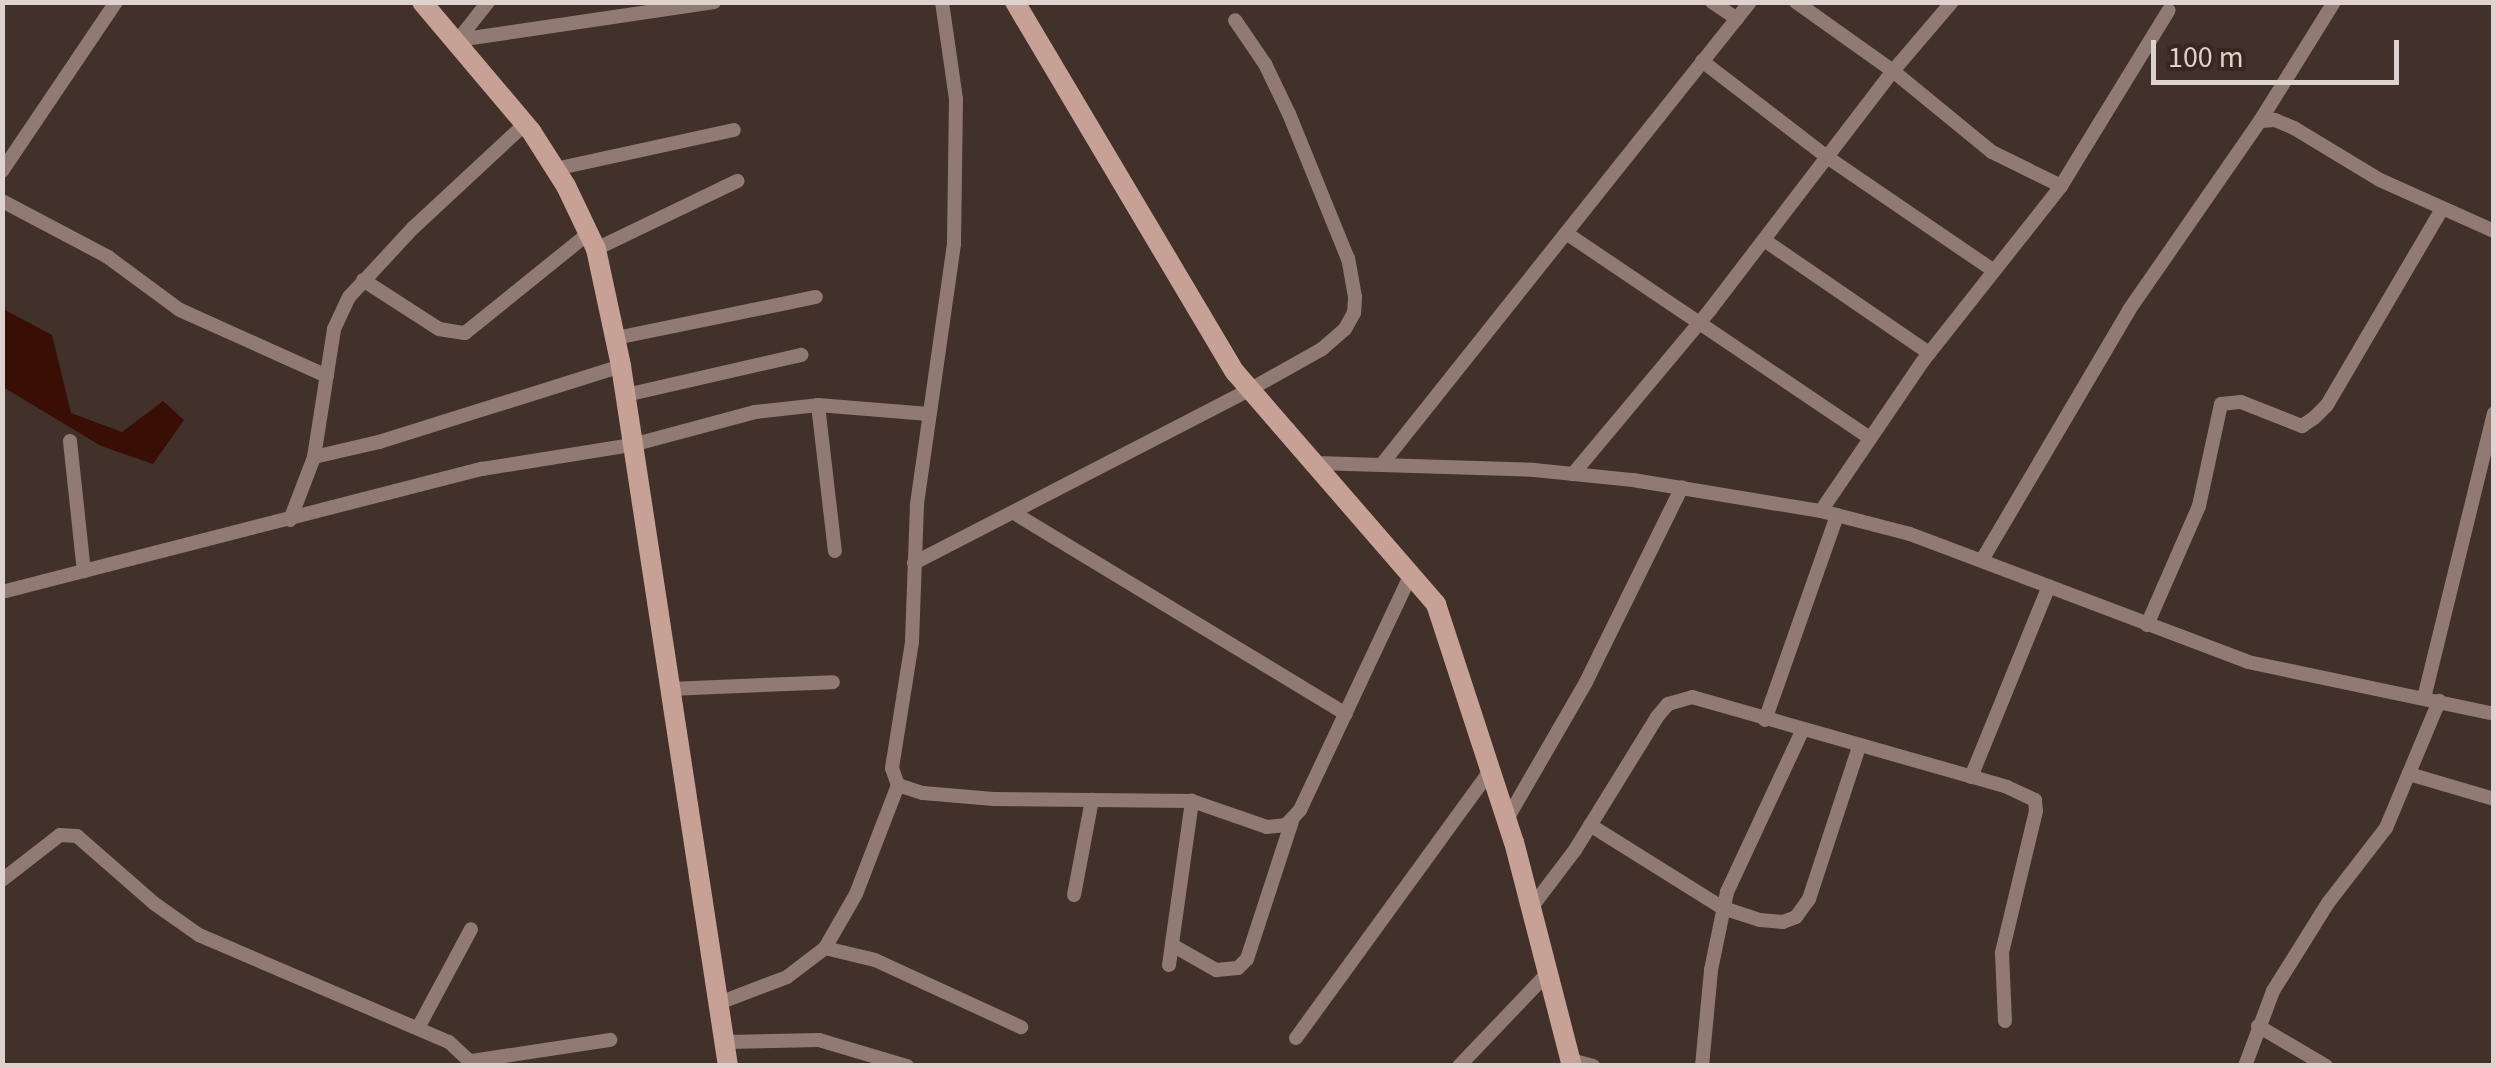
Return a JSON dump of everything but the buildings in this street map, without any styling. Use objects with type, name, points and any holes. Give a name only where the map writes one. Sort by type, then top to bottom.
[{"type":"street","points":[[2,171],[116,2]]},
{"type":"street","points":[[422,2],[525,124],[555,169],[593,240],[622,366],[728,1066]]},
{"type":"street","points":[[458,40],[488,2]]},
{"type":"street","points":[[458,40],[714,2]]},
{"type":"street","points":[[719,1003],[787,977],[824,948],[856,894],[898,785],[892,768],[912,642],[914,563],[954,244],[956,99],[942,2]]},
{"type":"street","points":[[1015,2],[1220,350],[1250,390],[1428,590],[1442,618],[1507,819],[1571,1063],[1593,1066]]},
{"type":"street","points":[[1712,2],[1736,19]]},
{"type":"street","points":[[1382,464],[1750,2]]},
{"type":"street","points":[[1796,2],[1893,70],[1992,152],[2061,186]]},
{"type":"street","points":[[1572,474],[1700,323],[1893,70],[1952,2]]},
{"type":"street","points":[[1982,560],[2129,310],[2260,121],[2334,2]]},
{"type":"street","points":[[1820,511],[1929,353],[2061,186],[2169,10]]},
{"type":"street","points":[[914,563],[1250,390],[1338,336],[1354,313],[1348,260],[1289,114],[1265,64],[1235,20]]},
{"type":"street","points":[[1702,62],[1827,157],[1994,271]]},
{"type":"street","points":[[2260,121],[2275,120],[2294,128],[2380,180],[2494,231]]},
{"type":"street","points":[[290,520],[314,457],[334,329],[362,280],[525,124]]},
{"type":"street","points":[[555,169],[734,130]]},
{"type":"street","points":[[362,280],[439,329],[464,332],[593,240],[737,181]]},
{"type":"street","points":[[2,202],[108,257],[180,310],[327,376]]},
{"type":"street","points":[[2147,625],[2198,506],[2221,404],[2240,402],[2302,426],[2314,418],[2327,405],[2442,208]]},
{"type":"street","points":[[1566,233],[1870,438]]},
{"type":"street","points":[[1764,240],[1929,353]]},
{"type":"street","points":[[616,338],[816,297]]},
{"type":"street","points":[[626,395],[801,356]]},
{"type":"street","points":[[314,457],[379,442],[622,366]]},
{"type":"street","points":[[2,592],[482,469],[632,445],[722,418],[818,405],[930,414]]},
{"type":"street","points":[[818,405],[836,551]]},
{"type":"street","points":[[2245,1066],[2272,991],[2328,903],[2386,828],[2408,774],[2431,700],[2494,413]]},
{"type":"street","points":[[70,442],[84,571]]},
{"type":"street","points":[[1316,463],[1572,474],[1682,487],[1836,514],[1982,560],[2267,667],[2494,714]]},
{"type":"street","points":[[1507,819],[1586,682],[1682,487]]},
{"type":"street","points":[[1014,513],[1346,714]]},
{"type":"street","points":[[1765,720],[1836,514]]},
{"type":"street","points":[[1172,945],[1216,970],[1238,968],[1247,958],[1292,821],[1412,572]]},
{"type":"street","points":[[1970,777],[2049,586]]},
{"type":"street","points":[[669,689],[833,682]]},
{"type":"street","points":[[1531,908],[1668,704],[1692,698],[1970,777],[2035,800],[2036,811],[2002,953],[2005,1021]]},
{"type":"street","points":[[1702,1066],[1711,970],[1723,908],[1748,840],[1802,732]]},
{"type":"street","points":[[1590,825],[1723,908],[1774,922],[1796,916],[1804,908],[1859,747]]},
{"type":"street","points":[[1296,1038],[1491,770]]},
{"type":"street","points":[[2408,774],[2494,799]]},
{"type":"street","points":[[898,785],[923,793],[994,799],[1192,801],[1267,827],[1292,821]]},
{"type":"street","points":[[1074,895],[1092,800]]},
{"type":"street","points":[[1169,965],[1192,801]]},
{"type":"street","points":[[2,880],[60,836],[77,836],[155,904],[199,935],[458,1046],[473,1063],[610,1040]]},
{"type":"street","points":[[418,1028],[471,929]]},
{"type":"street","points":[[824,948],[875,960],[1021,1027]]},
{"type":"street","points":[[1459,1066],[1547,974]]},
{"type":"street","points":[[2258,1026],[2326,1066]]},
{"type":"street","points":[[725,1042],[819,1040],[906,1066]]},
{"type":"shaded area","points":[[3,309],[52,335],[71,413],[122,432],[163,401],[184,420],[153,464],[101,446],[3,387]]}]
